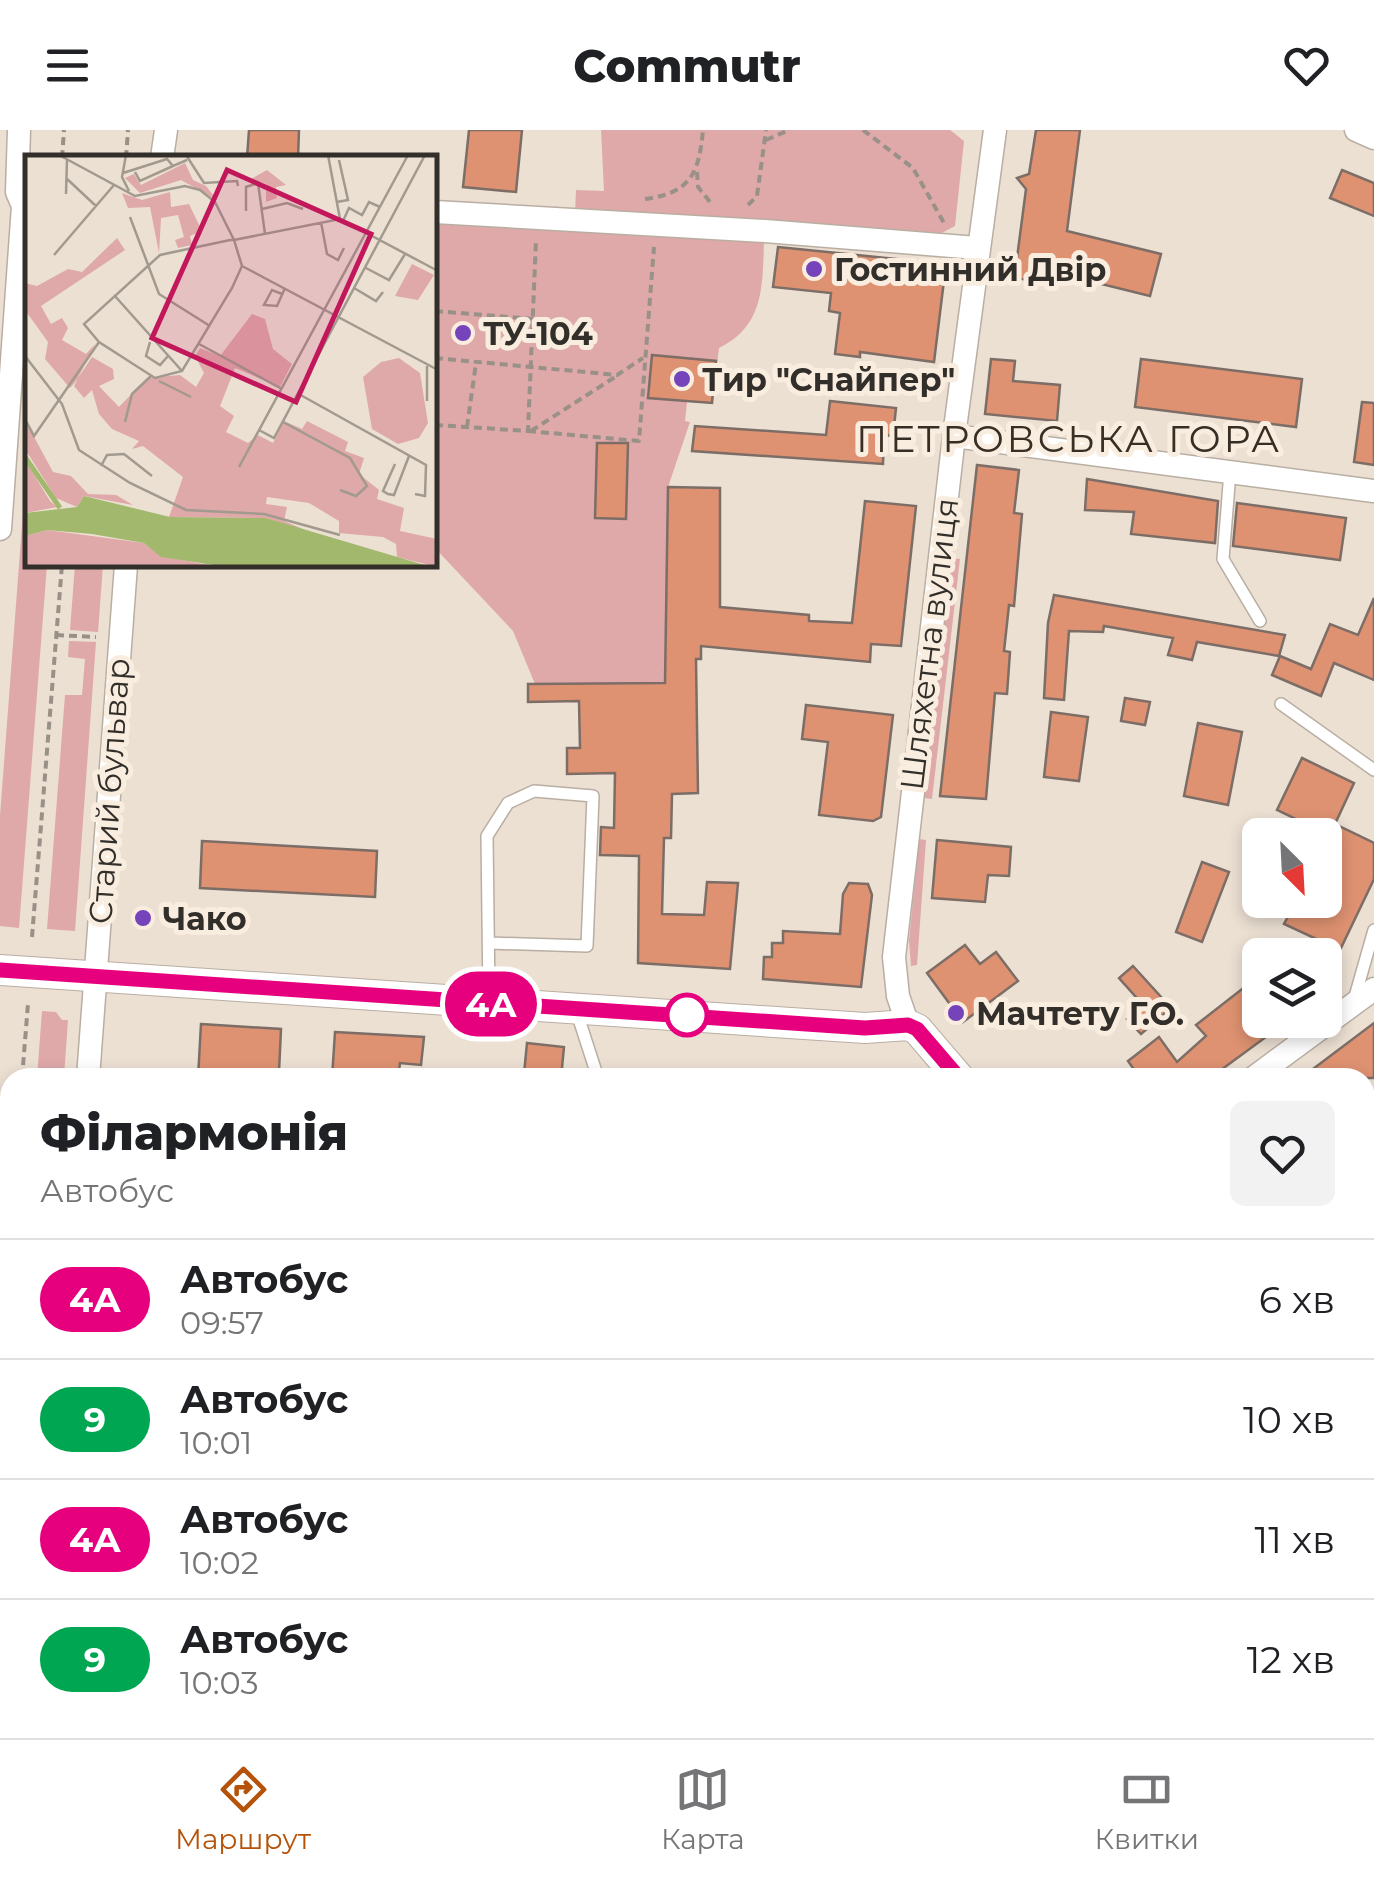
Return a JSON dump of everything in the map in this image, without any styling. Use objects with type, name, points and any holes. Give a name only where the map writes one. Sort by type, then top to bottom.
[{"type":"street","points":[[0,529],[12,206],[17,192],[20,130]]},
{"type":"street","points":[[162,155],[166,130]]},
{"type":"street","name":"Шляхетна вулиця","points":[[908,1025],[898,996],[894,957],[954,436],[966,247],[995,130]]},
{"type":"street","points":[[1356,130],[1374,138]]},
{"type":"street","points":[[438,212],[536,219],[656,216],[966,247]]},
{"type":"street","points":[[954,436],[1374,491]]},
{"type":"street","name":"Старий бульвар","points":[[89,1068],[126,568]]},
{"type":"street","points":[[0,970],[865,1028],[908,1025],[917,1029],[950,1068]]},
{"type":"street","points":[[1266,1068],[1374,988]]},
{"type":"lane","points":[[1230,472],[1223,558],[1260,621]]},
{"type":"lane","points":[[1281,704],[1374,770]]},
{"type":"lane","points":[[489,943],[587,946],[594,796],[534,791],[508,803],[488,836],[489,1004]]},
{"type":"lane","points":[[1352,1004],[1374,930]]},
{"type":"lane","points":[[575,1009],[595,1068]]},
{"type":"path","points":[[62,155],[64,130]]},
{"type":"path","points":[[126,155],[128,130]]},
{"type":"path","points":[[703,130],[696,179],[706,200],[720,207],[705,207]]},
{"type":"path","points":[[742,207],[750,205],[757,196],[766,130]]},
{"type":"path","points":[[766,140],[789,130]]},
{"type":"path","points":[[863,130],[913,168],[966,247]]},
{"type":"path","points":[[438,424],[639,441],[656,216],[640,205],[640,200],[674,193],[698,167]]},
{"type":"path","points":[[530,431],[536,219]]},
{"type":"path","points":[[438,311],[534,319]]},
{"type":"path","points":[[438,358],[617,375]]},
{"type":"path","points":[[530,431],[643,358]]},
{"type":"path","points":[[467,427],[476,362]]},
{"type":"path","points":[[32,937],[62,568]]},
{"type":"path","points":[[56,635],[102,638]]},
{"type":"path","points":[[23,1068],[28,1004]]},
{"type":"shaded area","points":[[601,130],[950,130],[964,141],[955,226],[936,236],[765,226],[762,280],[755,312],[735,338],[719,348],[712,403],[687,402],[685,421],[690,422],[668,487],[665,683],[535,684],[513,631],[438,551],[438,220],[575,214],[576,190],[604,191]]},
{"type":"shaded area","points":[[25,485],[25,568],[47,568],[19,928],[0,926],[0,816]]},
{"type":"shaded area","points":[[952,558],[960,559],[932,799],[924,798]]},
{"type":"shaded area","points":[[75,568],[103,568],[98,632],[70,630]]},
{"type":"shaded area","points":[[69,641],[96,642],[75,931],[47,929],[65,695],[82,695],[85,659],[68,657]]},
{"type":"shaded area","points":[[919,839],[926,840],[917,965],[911,966],[909,941]]},
{"type":"shaded area","points":[[42,1011],[56,1012],[62,1020],[68,1020],[65,1068],[38,1068]]},
{"type":"building","points":[[249,130],[299,130],[298,155],[247,155]]},
{"type":"building","points":[[469,130],[522,130],[516,192],[463,187]]},
{"type":"building","points":[[1036,130],[1080,130],[1067,231],[1161,254],[1150,296],[1061,274],[1060,284],[1014,278],[1015,273],[1002,264],[1017,258],[1026,189],[1017,178],[1029,174]]},
{"type":"building","points":[[1342,170],[1374,183],[1374,216],[1330,198]]},
{"type":"building","points":[[778,247],[946,264],[934,362],[860,352],[860,357],[835,354],[840,313],[829,311],[831,293],[773,287]]},
{"type":"building","name":"Тир \"Снайпер\"","points":[[652,355],[716,361],[712,403],[648,398]]},
{"type":"building","points":[[991,359],[1015,361],[1013,381],[1060,385],[1057,421],[985,414]]},
{"type":"building","points":[[1141,359],[1302,379],[1296,427],[1135,407]]},
{"type":"building","points":[[830,401],[896,408],[893,436],[884,435],[883,464],[692,451],[695,426],[826,435]]},
{"type":"building","points":[[1362,402],[1374,403],[1374,465],[1354,462]]},
{"type":"building","points":[[597,443],[628,443],[626,519],[595,518]]},
{"type":"building","points":[[977,465],[1019,470],[1014,513],[1022,514],[1014,606],[1009,605],[1004,651],[1010,652],[1007,694],[995,693],[986,799],[940,796]]},
{"type":"building","points":[[1087,479],[1218,501],[1215,543],[1131,534],[1134,512],[1085,510]]},
{"type":"building","points":[[668,487],[720,488],[720,607],[809,615],[809,621],[852,623],[865,501],[916,506],[901,646],[871,644],[870,662],[701,646],[701,659],[696,659],[698,793],[672,794],[671,838],[664,838],[662,914],[704,915],[707,882],[738,883],[730,969],[638,963],[639,856],[600,855],[601,827],[614,828],[615,773],[567,774],[567,748],[580,748],[579,701],[528,702],[528,684],[665,683]]},
{"type":"building","points":[[1237,503],[1346,518],[1340,560],[1233,546]]},
{"type":"building","points":[[1054,595],[1285,635],[1279,656],[1197,642],[1192,660],[1168,655],[1173,638],[1104,626],[1103,632],[1069,631],[1064,700],[1044,698],[1048,623]]},
{"type":"building","points":[[1374,598],[1374,680],[1334,663],[1321,696],[1272,675],[1280,656],[1311,669],[1330,624],[1358,635]]},
{"type":"building","points":[[1125,698],[1150,702],[1145,725],[1121,721]]},
{"type":"building","points":[[806,705],[893,715],[881,817],[873,821],[819,815],[828,742],[802,739]]},
{"type":"building","points":[[1051,712],[1088,717],[1079,781],[1044,777]]},
{"type":"building","points":[[1198,723],[1242,732],[1228,805],[1184,796]]},
{"type":"building","points":[[1302,758],[1354,783],[1338,818],[1294,818],[1277,810]]},
{"type":"building","points":[[1342,827],[1374,843],[1374,879],[1342,946],[1342,938],[1314,938],[1284,924],[1287,918],[1342,918]]},
{"type":"building","points":[[937,840],[1011,847],[1009,876],[988,875],[985,902],[932,898]]},
{"type":"building","points":[[202,841],[377,851],[375,897],[200,888]]},
{"type":"building","points":[[1202,862],[1229,872],[1202,942],[1176,932]]},
{"type":"building","points":[[849,883],[868,884],[872,895],[861,987],[763,979],[764,957],[772,957],[772,943],[783,943],[783,931],[840,934],[843,894]]},
{"type":"building","points":[[965,945],[980,964],[996,952],[1018,981],[963,1022],[927,973]]},
{"type":"building","points":[[1133,966],[1171,1008],[1141,1034],[1127,1019],[1143,1005],[1119,978]]},
{"type":"building","points":[[1242,989],[1242,1038],[1264,1038],[1224,1068],[1133,1068],[1128,1061],[1159,1037],[1177,1062],[1206,1036],[1196,1025]]},
{"type":"building","points":[[1374,1023],[1374,1068],[1314,1068]]},
{"type":"building","points":[[201,1024],[281,1029],[279,1068],[199,1068]]},
{"type":"building","points":[[335,1032],[424,1037],[421,1065],[333,1068]]},
{"type":"building","points":[[527,1043],[564,1047],[562,1068],[525,1068]]},
{"type":"bus line","name":"4А","points":[[0,970],[865,1028],[908,1025],[917,1029],[950,1068]]},
{"type":"place","name":"Гостинний Двір","points":[[814,269]]},
{"type":"place","name":"ТУ-104","points":[[463,333]]},
{"type":"place","name":"Тир \"Снайпер\"","points":[[682,379]]},
{"type":"place","name":"Чако","points":[[143,918]]},
{"type":"place","name":"Мачтету Г.О.","points":[[956,1013]]},
{"type":"district","name":"ПЕТРОВСЬКА ГОРА","points":[[1069,438]]}]
